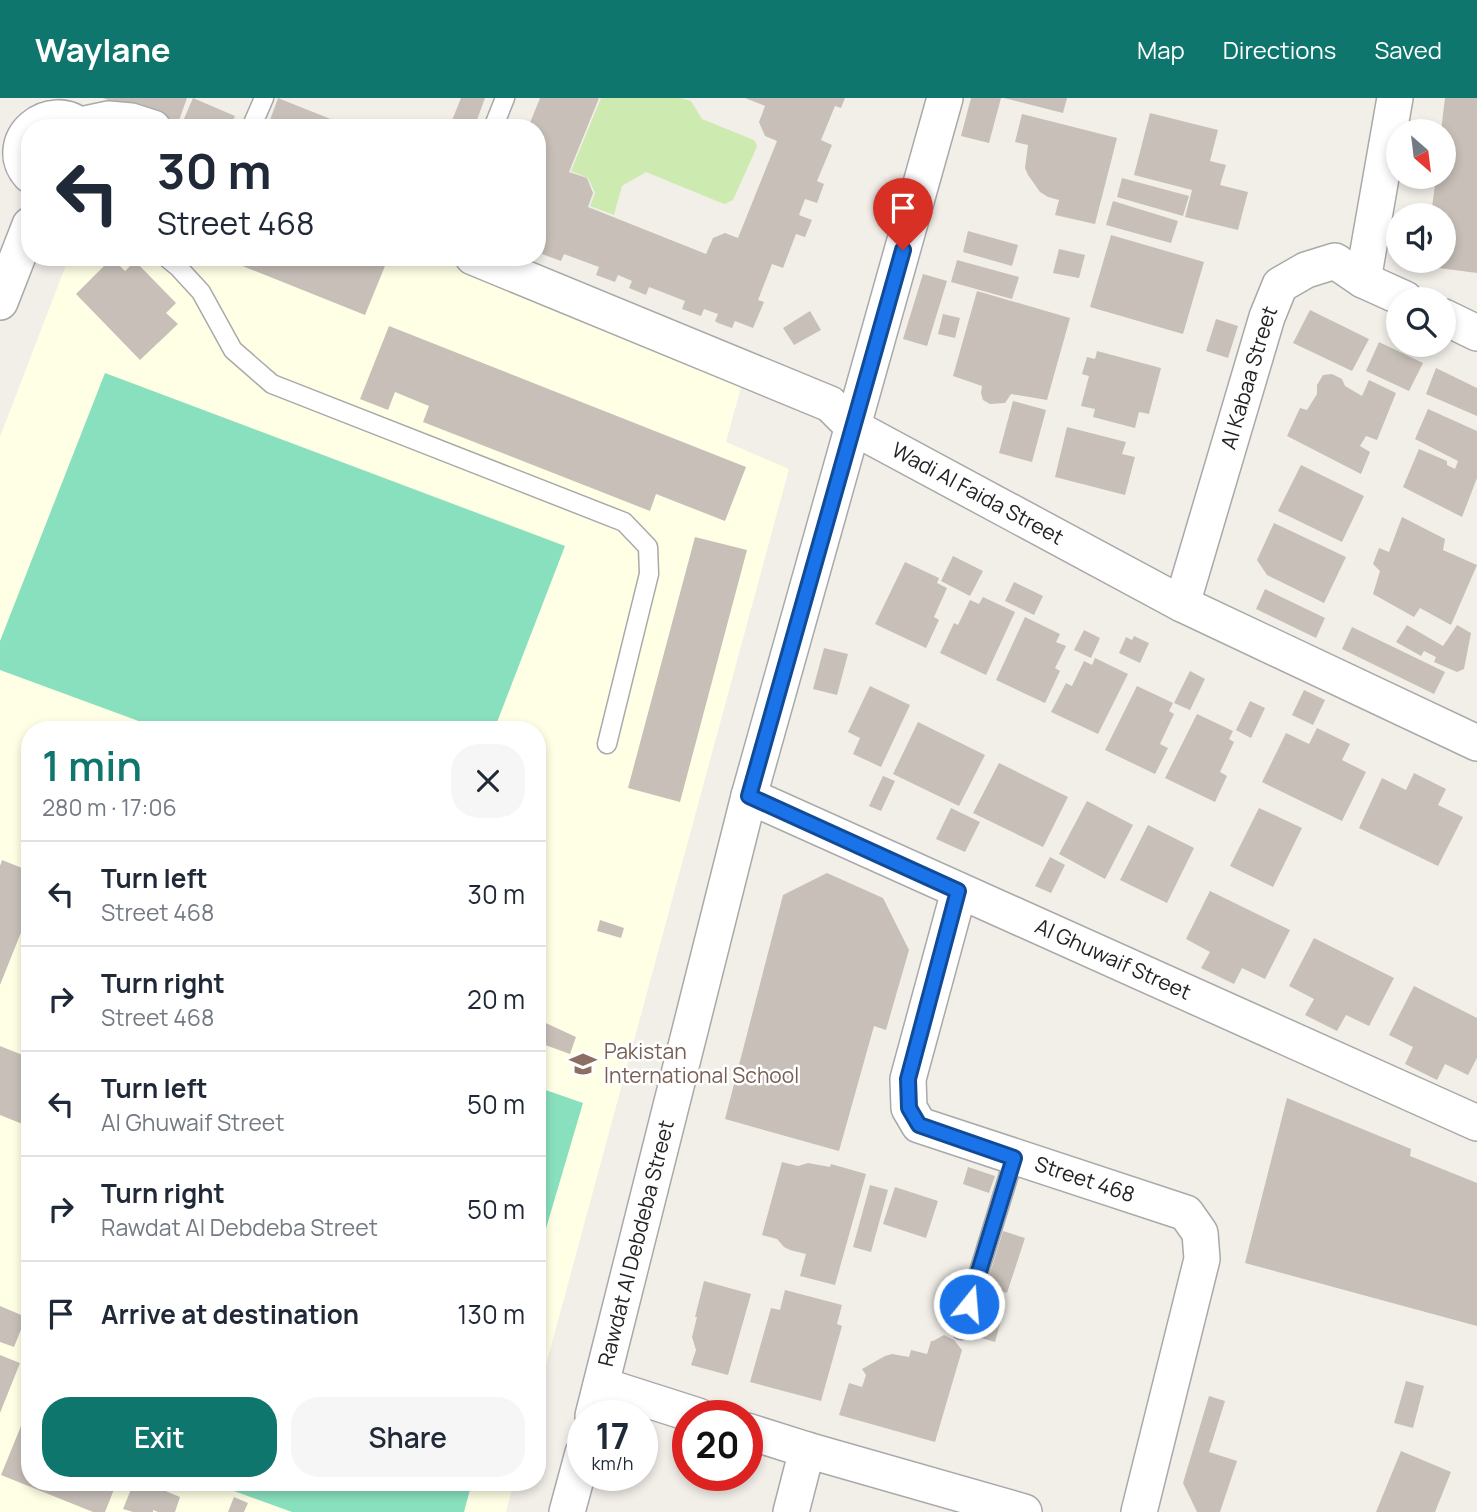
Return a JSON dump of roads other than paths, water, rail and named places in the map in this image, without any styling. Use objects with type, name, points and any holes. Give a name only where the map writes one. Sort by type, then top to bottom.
[{"type":"street","name":"Rawdat Al Debdeba Street","points":[[597,1400],[749,796],[946,98]]},
{"type":"street","points":[[1363,280],[1395,98]]},
{"type":"street","points":[[23,119],[34,112],[37,103],[64,111],[76,119]]},
{"type":"street","points":[[20,162],[14,136],[21,123]]},
{"type":"street","points":[[0,302],[21,248]]},
{"type":"street","name":"Al Kabaa Street","points":[[1182,604],[1267,317],[1280,285],[1306,271],[1335,261],[1363,280],[1386,290]]},
{"type":"street","name":"Wadi Al Faida Street","points":[[495,266],[830,404],[853,426],[1182,604],[1477,743]]},
{"type":"street","points":[[1456,323],[1477,333]]},
{"type":"street","name":"Al Ghuwaif Street","points":[[749,796],[1477,1123]]},
{"type":"street","name":"Street 468","points":[[958,891],[908,1079],[909,1108],[919,1125],[1185,1213],[1200,1233],[1202,1259],[1139,1512]]},
{"type":"street","points":[[763,1437],[1024,1512]]},
{"type":"street","points":[[791,1512],[807,1450]]},
{"type":"street","points":[[567,1512],[573,1491]]},
{"type":"lane","points":[[255,119],[264,98]]},
{"type":"lane","points":[[497,119],[505,98]]},
{"type":"lane","points":[[177,266],[201,292],[233,349],[272,384],[624,522],[648,547],[649,574],[607,744]]},
{"type":"lane","points":[[961,1330],[1014,1158]]},
{"type":"place","name":"Pakistan International School","points":[[583,1064]]}]
